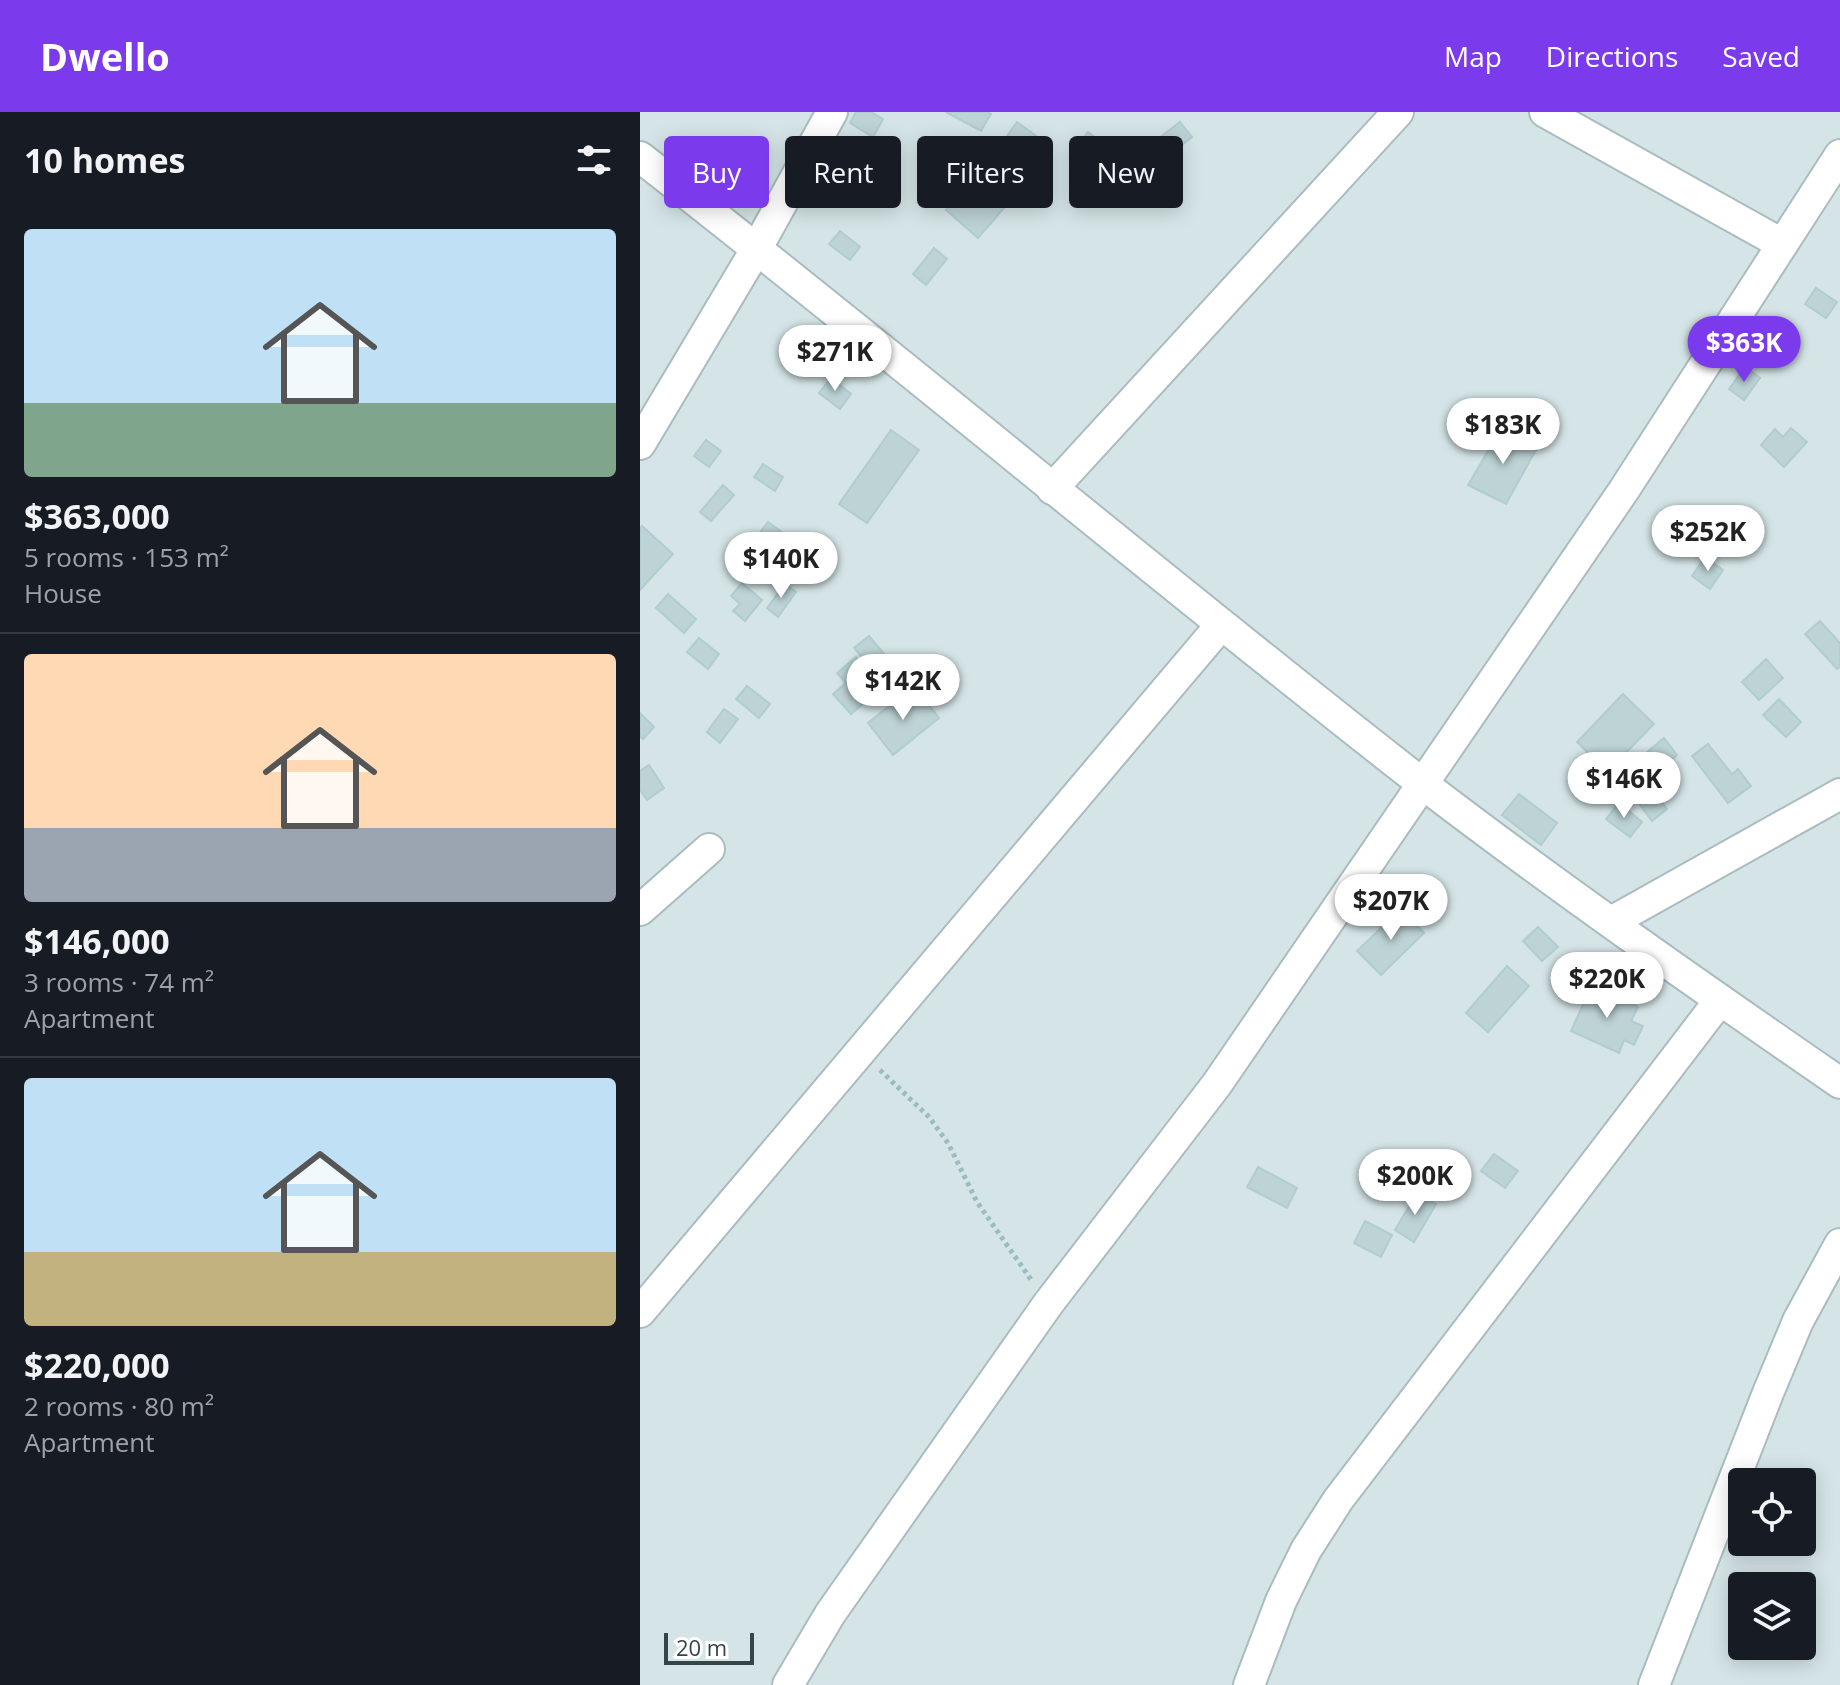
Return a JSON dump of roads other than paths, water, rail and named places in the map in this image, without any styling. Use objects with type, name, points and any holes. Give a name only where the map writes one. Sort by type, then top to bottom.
[{"type":"street","points":[[640,444],[757,248],[832,112]]},
{"type":"street","points":[[1052,489],[1398,112]]},
{"type":"street","points":[[1545,112],[1782,244]]},
{"type":"street","points":[[788,1685],[830,1614],[1048,1304],[1217,1084],[1624,490],[1840,155]]},
{"type":"street","points":[[640,157],[1423,784],[1611,922],[1840,1083]]},
{"type":"street","points":[[640,1312],[1221,625]]},
{"type":"street","points":[[1611,922],[1840,794]]},
{"type":"street","points":[[640,910],[709,849]]},
{"type":"street","points":[[1249,1685],[1281,1601],[1306,1550],[1338,1500],[1720,1000]]},
{"type":"street","points":[[1654,1685],[1798,1321],[1840,1244]]}]
